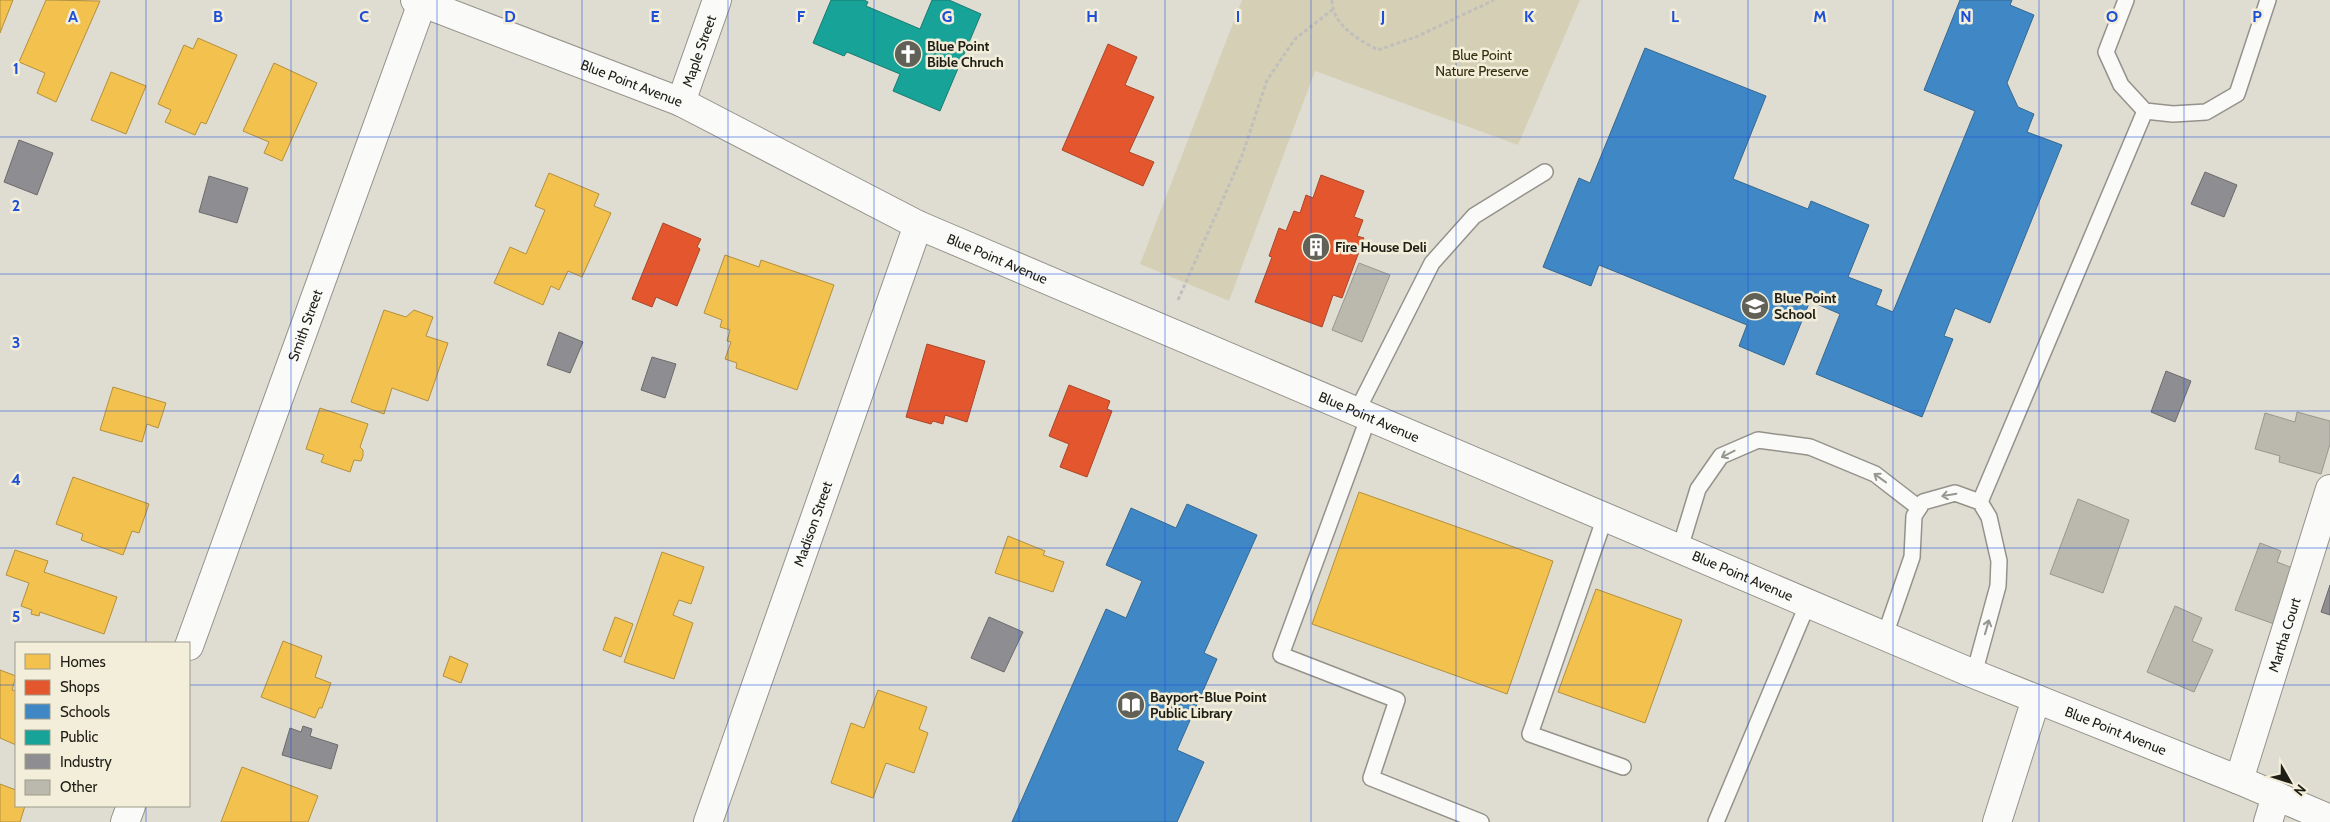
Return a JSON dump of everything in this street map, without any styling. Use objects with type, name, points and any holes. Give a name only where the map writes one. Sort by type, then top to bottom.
[{"type":"street","name":"Maple Street","points":[[681,102],[716,0]]},
{"type":"street","name":"Blue Point Avenue","points":[[419,2],[681,102],[918,225],[1974,674],[2239,780],[2330,819]]},
{"type":"street","name":"Smith Street","points":[[190,643],[419,2]]},
{"type":"street","name":"Madison Street","points":[[711,821],[918,225]]},
{"type":"street","name":"Martha Court","points":[[2239,780],[2330,489]]},
{"type":"street","points":[[1997,822],[2036,699]]},
{"type":"street","points":[[2268,822],[2276,796]]},
{"type":"street","points":[[125,822],[131,807]]},
{"type":"lane","points":[[2126,0],[2106,52],[2121,85],[2145,111],[2173,114],[2206,112],[2237,94],[2268,0]]},
{"type":"lane","points":[[1980,502],[2145,111]]},
{"type":"lane","points":[[1480,822],[1371,778],[1397,700],[1280,655],[1363,414],[1432,263],[1474,216],[1545,172]]},
{"type":"lane","points":[[1680,548],[1698,489],[1721,456],[1758,440],[1810,447],[1874,474],[1919,508]]},
{"type":"lane","points":[[1885,635],[1912,557],[1914,516],[1923,502],[1955,492],[1980,502],[1989,517],[1997,552],[1998,586],[1974,674]]},
{"type":"lane","points":[[1605,517],[1530,734],[1622,766]]},
{"type":"lane","points":[[1716,822],[1808,603]]},
{"type":"path","points":[[1332,0],[1332,10],[1354,38],[1378,50],[1416,37],[1494,0]]},
{"type":"path","points":[[1165,330],[1242,156],[1267,80],[1295,39],[1332,10]]},
{"type":"green space","name":"Blue Point Nature Preserve","points":[[1242,0],[1580,0],[1518,145],[1315,71],[1229,301],[1140,264]]},
{"type":"building: Homes","points":[[0,0],[13,0],[0,33]]},
{"type":"building: Homes","points":[[46,0],[100,1],[56,102],[37,93],[45,73],[19,62]]},
{"type":"building: Homes","points":[[198,38],[237,55],[206,124],[201,122],[195,135],[165,122],[171,110],[158,104],[184,45],[193,49]]},
{"type":"building: Homes","points":[[274,63],[317,83],[282,161],[264,153],[269,142],[243,131]]},
{"type":"building: Homes","points":[[111,72],[146,86],[126,134],[91,120]]},
{"type":"building: Homes","points":[[549,173],[599,194],[594,206],[611,213],[582,277],[568,271],[559,290],[551,286],[543,305],[494,283],[510,247],[526,254],[545,210],[535,206]]},
{"type":"building: Homes","points":[[725,255],[759,267],[761,260],[834,285],[797,390],[736,368],[737,363],[725,359],[731,342],[727,341],[730,330],[720,327],[722,320],[704,313]]},
{"type":"building: Homes","points":[[384,310],[406,317],[414,310],[433,317],[426,336],[448,343],[428,401],[392,388],[384,414],[351,402]]},
{"type":"building: Homes","points":[[113,387],[166,403],[158,428],[147,424],[142,442],[100,430]]},
{"type":"building: Homes","points":[[320,408],[368,424],[360,447],[363,450],[363,456],[361,461],[354,460],[350,472],[321,462],[324,455],[306,449]]},
{"type":"building: Homes","points":[[73,477],[149,504],[139,533],[132,531],[123,555],[81,540],[83,534],[56,524]]},
{"type":"building: Homes","points":[[1359,492],[1553,561],[1507,694],[1312,624]]},
{"type":"building: Homes","points":[[1008,536],[1045,551],[1043,555],[1064,562],[1053,592],[995,573]]},
{"type":"building: Homes","points":[[15,550],[48,561],[44,572],[117,597],[104,634],[40,612],[39,616],[31,614],[32,610],[21,606],[29,583],[6,575]]},
{"type":"building: Homes","points":[[662,552],[704,567],[691,604],[679,600],[673,615],[693,623],[674,679],[624,662]]},
{"type":"building: Homes","points":[[1596,589],[1682,620],[1645,723],[1558,692]]},
{"type":"building: Homes","points":[[615,617],[633,624],[621,657],[603,650]]},
{"type":"building: Homes","points":[[283,641],[322,656],[315,677],[331,683],[322,708],[319,708],[315,718],[261,697]]},
{"type":"building: Homes","points":[[450,656],[468,664],[461,683],[443,676]]},
{"type":"building: Homes","points":[[0,670],[15,676],[12,690],[15,691],[15,745],[0,738]]},
{"type":"building: Homes","points":[[878,690],[927,707],[919,729],[928,733],[914,773],[886,763],[873,798],[831,783],[851,723],[864,728]]},
{"type":"building: Homes","points":[[242,767],[318,796],[308,822],[221,822]]},
{"type":"building: Homes","points":[[0,784],[15,790],[15,807],[25,807],[20,822],[0,822]]},
{"type":"building: Shops","points":[[1108,44],[1137,57],[1125,85],[1154,97],[1129,152],[1154,162],[1143,186],[1062,150]]},
{"type":"building: Shops","name":"Fire House Deli","points":[[1321,175],[1364,191],[1354,217],[1363,220],[1357,236],[1364,238],[1342,298],[1333,295],[1322,327],[1255,302],[1272,257],[1269,256],[1279,228],[1286,231],[1294,211],[1300,213],[1306,195],[1313,198]]},
{"type":"building: Shops","points":[[663,223],[701,239],[697,247],[700,249],[677,306],[656,297],[652,307],[632,299]]},
{"type":"building: Shops","points":[[927,344],[985,361],[967,422],[945,415],[943,424],[933,421],[931,424],[906,417]]},
{"type":"building: Shops","points":[[1069,385],[1110,401],[1107,409],[1112,411],[1087,477],[1060,467],[1069,444],[1049,436]]},
{"type":"building: Schools","points":[[1960,0],[2012,0],[2010,5],[2034,15],[2007,83],[2018,107],[2034,114],[2027,132],[2062,145],[1990,323],[1955,308],[1944,336],[1953,339],[1922,417],[1816,374],[1840,314],[1810,301],[1784,365],[1739,346],[1747,325],[1599,265],[1591,286],[1543,267],[1579,178],[1590,183],[1645,48],[1766,96],[1733,179],[1808,209],[1811,201],[1869,225],[1848,277],[1882,290],[1876,305],[1893,312],[1975,111],[1924,90]]},
{"type":"building: Schools","name":"Bayport-Blue Point Public Library","points":[[1187,504],[1257,535],[1204,653],[1217,659],[1177,750],[1204,762],[1177,822],[1012,822],[1106,609],[1126,618],[1142,581],[1106,565],[1131,508],[1176,528]]},
{"type":"building: Public","name":"Blue Point Bible Chruch","points":[[831,0],[864,0],[868,2],[866,6],[920,29],[932,0],[949,0],[981,14],[940,111],[893,91],[900,74],[847,52],[844,56],[813,43]]},
{"type":"building: Industry","points":[[19,140],[53,153],[37,195],[4,182]]},
{"type":"building: Industry","points":[[2205,172],[2237,185],[2224,217],[2191,204]]},
{"type":"building: Industry","points":[[209,176],[248,188],[237,223],[199,212]]},
{"type":"building: Industry","points":[[559,332],[583,342],[570,373],[547,365]]},
{"type":"building: Industry","points":[[652,357],[676,364],[665,398],[641,390]]},
{"type":"building: Industry","points":[[2166,371],[2191,381],[2175,422],[2151,412]]},
{"type":"building: Industry","points":[[2330,585],[2330,615],[2321,612]]},
{"type":"building: Industry","points":[[989,617],[1023,632],[1004,672],[971,658]]},
{"type":"building: Industry","points":[[303,726],[312,729],[310,736],[338,745],[331,769],[282,755],[290,728],[301,732]]},
{"type":"building: Other","points":[[1359,263],[1390,275],[1362,342],[1332,330]]},
{"type":"building: Other","points":[[2297,412],[2330,421],[2330,444],[2321,474],[2279,462],[2280,456],[2255,449],[2265,413],[2295,422]]},
{"type":"building: Other","points":[[2078,499],[2129,520],[2103,593],[2050,574]]},
{"type":"building: Other","points":[[2260,543],[2281,551],[2277,562],[2298,570],[2277,625],[2235,610]]},
{"type":"building: Other","points":[[2175,606],[2202,618],[2192,641],[2213,650],[2194,692],[2147,672]]},
{"type":"place","name":"Blue Point Bible Chruch","points":[[908,54]]},
{"type":"place","name":"Fire House Deli","points":[[1316,247]]},
{"type":"place","name":"Blue Point School","points":[[1755,306]]},
{"type":"place","name":"Bayport-Blue Point Public Library","points":[[1131,705]]}]
